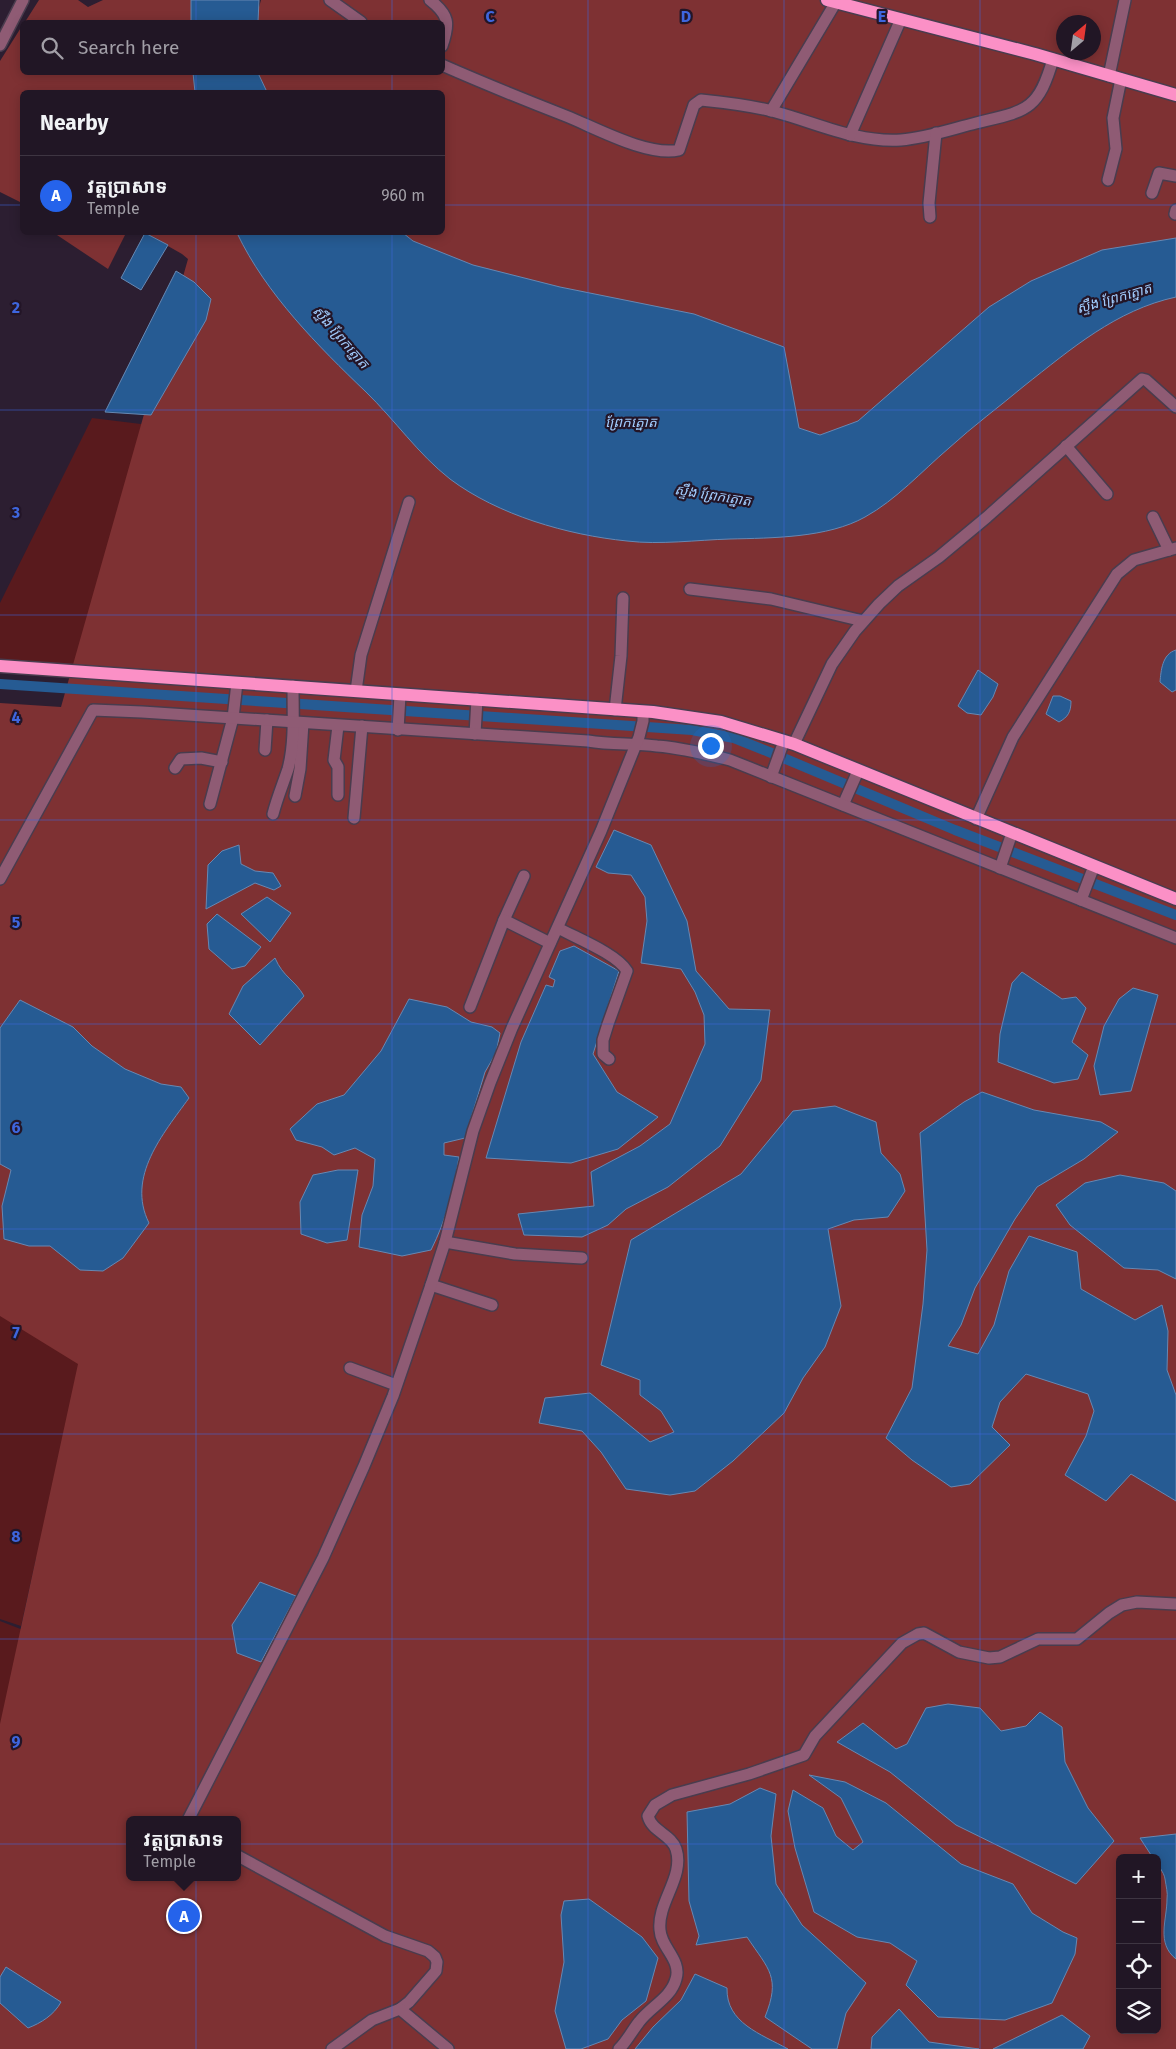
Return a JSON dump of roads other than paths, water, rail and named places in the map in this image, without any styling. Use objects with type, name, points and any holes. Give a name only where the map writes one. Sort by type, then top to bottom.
[{"type":"main road","points":[[831,1],[1053,59],[1176,95]]},
{"type":"main road","points":[[0,666],[293,693],[356,691],[400,700],[477,699],[615,710],[643,716],[721,722],[789,743],[856,776],[976,818],[1176,899]]},
{"type":"street","points":[[0,45],[22,0]]},
{"type":"street","points":[[330,0],[358,20]]},
{"type":"street","points":[[430,0],[443,11],[447,18],[445,29]]},
{"type":"street","points":[[1108,180],[1116,149],[1113,118],[1115,78],[1124,0]]},
{"type":"street","points":[[771,111],[831,1]]},
{"type":"street","points":[[850,135],[901,19]]},
{"type":"street","points":[[445,66],[612,135],[652,149],[671,152],[679,150],[694,105],[701,100],[771,111],[850,135],[901,140],[936,133],[1014,114],[1031,106],[1047,80],[1053,59]]},
{"type":"street","points":[[930,217],[929,203],[936,133]]},
{"type":"street","points":[[1152,193],[1159,173],[1176,176]]},
{"type":"street","points":[[771,777],[832,664],[863,621],[898,586],[939,557],[1142,379],[1146,380],[1176,407]]},
{"type":"street","points":[[1066,446],[1108,494]]},
{"type":"street","points":[[356,691],[360,655],[409,502]]},
{"type":"street","points":[[976,818],[1013,737],[1116,574],[1134,560],[1172,549],[1153,517]]},
{"type":"street","points":[[690,588],[772,599],[863,621]]},
{"type":"street","points":[[615,710],[621,656],[623,598]]},
{"type":"street","points":[[210,804],[234,715],[236,688]]},
{"type":"street","points":[[293,693],[300,769],[295,796]]},
{"type":"street","points":[[475,734],[477,699]]},
{"type":"street","points":[[398,726],[400,700]]},
{"type":"street","points":[[0,879],[93,710],[234,715],[267,720],[296,720],[338,726],[398,726],[475,734],[637,742],[706,754],[730,760],[771,777],[845,801],[1000,868],[1083,896],[1176,938]]},
{"type":"street","points":[[190,1816],[323,1558],[364,1466],[396,1385],[431,1285],[445,1242],[473,1131],[490,1083],[637,742],[643,716]]},
{"type":"street","points":[[265,750],[267,720]]},
{"type":"street","points":[[273,814],[279,789],[288,769],[296,720]]},
{"type":"street","points":[[338,726],[334,760],[338,767],[338,795]]},
{"type":"street","points":[[354,818],[362,726]]},
{"type":"street","points":[[175,768],[181,759],[201,758],[222,762]]},
{"type":"street","points":[[845,801],[856,776]]},
{"type":"street","points":[[1000,868],[1012,833]]},
{"type":"street","points":[[1083,896],[1094,866]]},
{"type":"street","points":[[470,1007],[504,920],[524,876]]},
{"type":"street","points":[[504,920],[550,943]]},
{"type":"street","points":[[558,928],[614,959],[623,965],[627,971],[603,1040],[603,1054],[608,1059]]},
{"type":"street","points":[[445,1242],[515,1254],[582,1258]]},
{"type":"street","points":[[431,1285],[492,1305]]},
{"type":"street","points":[[350,1368],[396,1385]]},
{"type":"street","points":[[619,2049],[640,2020],[666,1996],[676,1980],[677,1971],[672,1955],[663,1942],[660,1924],[676,1874],[678,1858],[674,1845],[649,1822],[648,1816],[655,1805],[672,1795],[749,1774],[804,1754],[815,1736],[902,1643],[918,1634],[924,1633],[944,1646],[973,1656],[1000,1657],[1038,1639],[1077,1639],[1108,1613],[1122,1605],[1137,1602],[1166,1605],[1176,1604]]},
{"type":"street","points":[[241,1858],[377,1932],[428,1951],[435,1957],[437,1962],[436,1971],[400,2009],[372,2020],[332,2049]]},
{"type":"street","points":[[400,2009],[448,2049]]},
{"type":"water","points":[[191,0],[259,0],[258,20],[191,20]]},
{"type":"water","points":[[193,75],[259,75],[266,90],[195,90]]},
{"type":"water","points":[[144,235],[149,235],[168,245],[141,290],[121,278]]},
{"type":"water","name":"ព្រែកត្នោត","points":[[238,235],[406,235],[413,241],[473,265],[560,287],[694,314],[784,347],[799,428],[820,435],[858,421],[989,307],[1031,281],[1102,250],[1176,238],[1176,297],[1134,311],[1095,332],[967,432],[887,502],[865,517],[850,524],[817,533],[781,537],[640,542],[581,534],[534,521],[489,503],[450,479],[427,459],[377,403],[294,318],[249,255]]},
{"type":"water","points":[[176,271],[194,282],[211,299],[206,320],[151,415],[105,412]]},
{"type":"water","points":[[1176,650],[1176,690],[1172,692],[1160,682],[1160,678],[1165,659],[1171,652]]},
{"type":"water","points":[[978,670],[998,684],[993,697],[981,715],[967,713],[958,706]]},
{"type":"water","points":[[1053,696],[1060,696],[1071,701],[1068,714],[1059,722],[1046,714]]},
{"type":"water","points":[[614,830],[651,845],[687,921],[696,971],[729,1009],[770,1010],[761,1080],[720,1146],[668,1187],[626,1209],[608,1225],[582,1237],[524,1235],[518,1214],[594,1206],[591,1172],[640,1146],[670,1124],[705,1044],[704,1015],[695,992],[681,969],[641,963],[647,921],[645,897],[631,875],[608,873],[596,867]]},
{"type":"water","points":[[239,845],[241,864],[255,871],[273,873],[281,886],[274,890],[255,883],[206,909],[208,865],[222,851]]},
{"type":"water","points":[[267,897],[291,913],[270,942],[241,914]]},
{"type":"water","points":[[217,914],[261,947],[245,966],[232,969],[209,949],[207,924]]},
{"type":"water","points":[[574,946],[619,971],[593,1054],[617,1092],[658,1117],[618,1149],[571,1163],[486,1158],[521,1042],[546,985],[553,987],[555,980],[549,977],[560,951]]},
{"type":"water","points":[[275,958],[282,970],[304,996],[260,1045],[229,1014],[243,986]]},
{"type":"water","points":[[1022,972],[1062,999],[1076,997],[1086,1008],[1072,1042],[1088,1055],[1078,1079],[1054,1083],[998,1062],[1000,1034],[1012,983]]},
{"type":"water","points":[[1133,988],[1158,995],[1131,1091],[1100,1095],[1094,1066],[1104,1026],[1119,999]]},
{"type":"water","points":[[409,999],[447,1007],[471,1022],[492,1027],[500,1033],[496,1053],[485,1072],[465,1138],[444,1143],[444,1155],[459,1157],[449,1205],[436,1239],[431,1250],[402,1256],[359,1247],[362,1215],[373,1186],[375,1159],[355,1148],[334,1155],[322,1147],[296,1140],[290,1129],[317,1104],[344,1095],[381,1051]]},
{"type":"water","points":[[20,1000],[73,1027],[92,1046],[125,1069],[161,1084],[181,1087],[189,1098],[159,1141],[145,1173],[142,1189],[143,1206],[149,1223],[123,1258],[103,1271],[80,1270],[50,1246],[29,1246],[4,1239],[2,1206],[11,1170],[0,1164],[0,1028]]},
{"type":"water","points":[[982,1092],[1034,1110],[1101,1122],[1118,1132],[1084,1159],[1037,1187],[1015,1219],[975,1288],[961,1325],[948,1346],[978,1354],[994,1325],[1009,1271],[1029,1236],[1077,1252],[1081,1289],[1135,1320],[1162,1305],[1168,1331],[1167,1370],[1176,1395],[1176,1501],[1131,1474],[1106,1501],[1065,1475],[1086,1436],[1094,1411],[1088,1394],[1026,1374],[1000,1402],[992,1427],[1010,1445],[970,1484],[951,1487],[912,1460],[886,1438],[912,1388],[923,1304],[927,1250],[920,1133],[964,1102]]},
{"type":"water","points":[[835,1106],[876,1122],[881,1153],[900,1174],[905,1191],[888,1217],[854,1220],[828,1229],[841,1306],[825,1347],[803,1378],[784,1413],[733,1461],[695,1491],[670,1495],[626,1489],[601,1452],[582,1431],[539,1423],[545,1398],[590,1393],[650,1442],[674,1432],[661,1411],[640,1395],[640,1380],[601,1365],[631,1240],[741,1174],[793,1111]]},
{"type":"water","points":[[338,1170],[358,1170],[347,1240],[327,1243],[301,1234],[300,1202],[313,1175]]},
{"type":"water","points":[[1120,1175],[1164,1183],[1176,1191],[1176,1279],[1158,1270],[1124,1268],[1070,1225],[1056,1205],[1085,1183]]},
{"type":"water","points":[[260,1582],[296,1596],[261,1662],[237,1653],[232,1625]]},
{"type":"water","points":[[948,1704],[980,1708],[1001,1731],[1026,1726],[1040,1712],[1062,1727],[1065,1762],[1088,1808],[1114,1841],[1076,1884],[956,1825],[890,1772],[837,1742],[863,1723],[896,1749],[907,1744],[926,1708]]},
{"type":"water","points":[[809,1775],[845,1782],[886,1803],[961,1864],[1013,1884],[1032,1913],[1063,1932],[1077,1938],[1075,1954],[1052,2003],[1005,2020],[938,2017],[906,1985],[917,1961],[890,1943],[857,1937],[814,1912],[795,1848],[788,1811],[793,1790],[823,1808],[836,1836],[853,1850],[863,1842],[841,1798]]},
{"type":"water","points":[[760,1788],[776,1794],[771,1836],[776,1884],[802,1925],[866,1983],[846,2013],[837,2049],[812,2049],[765,2017],[772,1992],[770,1974],[767,1966],[747,1937],[696,1945],[699,1936],[689,1901],[687,1812],[730,1804]]},
{"type":"water","points":[[1176,1834],[1176,1959],[1170,1953],[1164,1939],[1167,1894],[1161,1870],[1161,1854],[1150,1854],[1140,1838]]},
{"type":"water","points":[[589,1899],[642,1937],[658,1958],[646,2001],[622,2020],[608,2039],[581,2049],[566,2049],[555,2011],[564,1962],[561,1915],[564,1901]]},
{"type":"water","points":[[6,1967],[61,2002],[55,2011],[42,2021],[28,2028],[0,2003],[0,1977]]},
{"type":"water","points":[[695,1974],[727,1988],[728,2000],[732,2010],[739,2019],[747,2026],[788,2049],[635,2049],[653,2027],[681,2000]]},
{"type":"water","points":[[899,2009],[929,2042],[979,2049],[871,2049],[872,2037]]},
{"type":"water","points":[[1062,2015],[1090,2036],[1083,2049],[993,2049]]},
{"type":"waterway","points":[[0,684],[692,730],[734,738],[955,830],[1176,915]]},
{"type":"place","name":"វត្តប្រាសាទ","points":[[184,1916]]},
{"type":"water label","name":"ស្ទឹង ព្រែកត្នោត","points":[[1114,298]]},
{"type":"water label","name":"ស្ទឹង ព្រែកត្នោត","points":[[341,337]]},
{"type":"water label","name":"ស្ទឹង ព្រែកត្នោត","points":[[713,495]]}]
